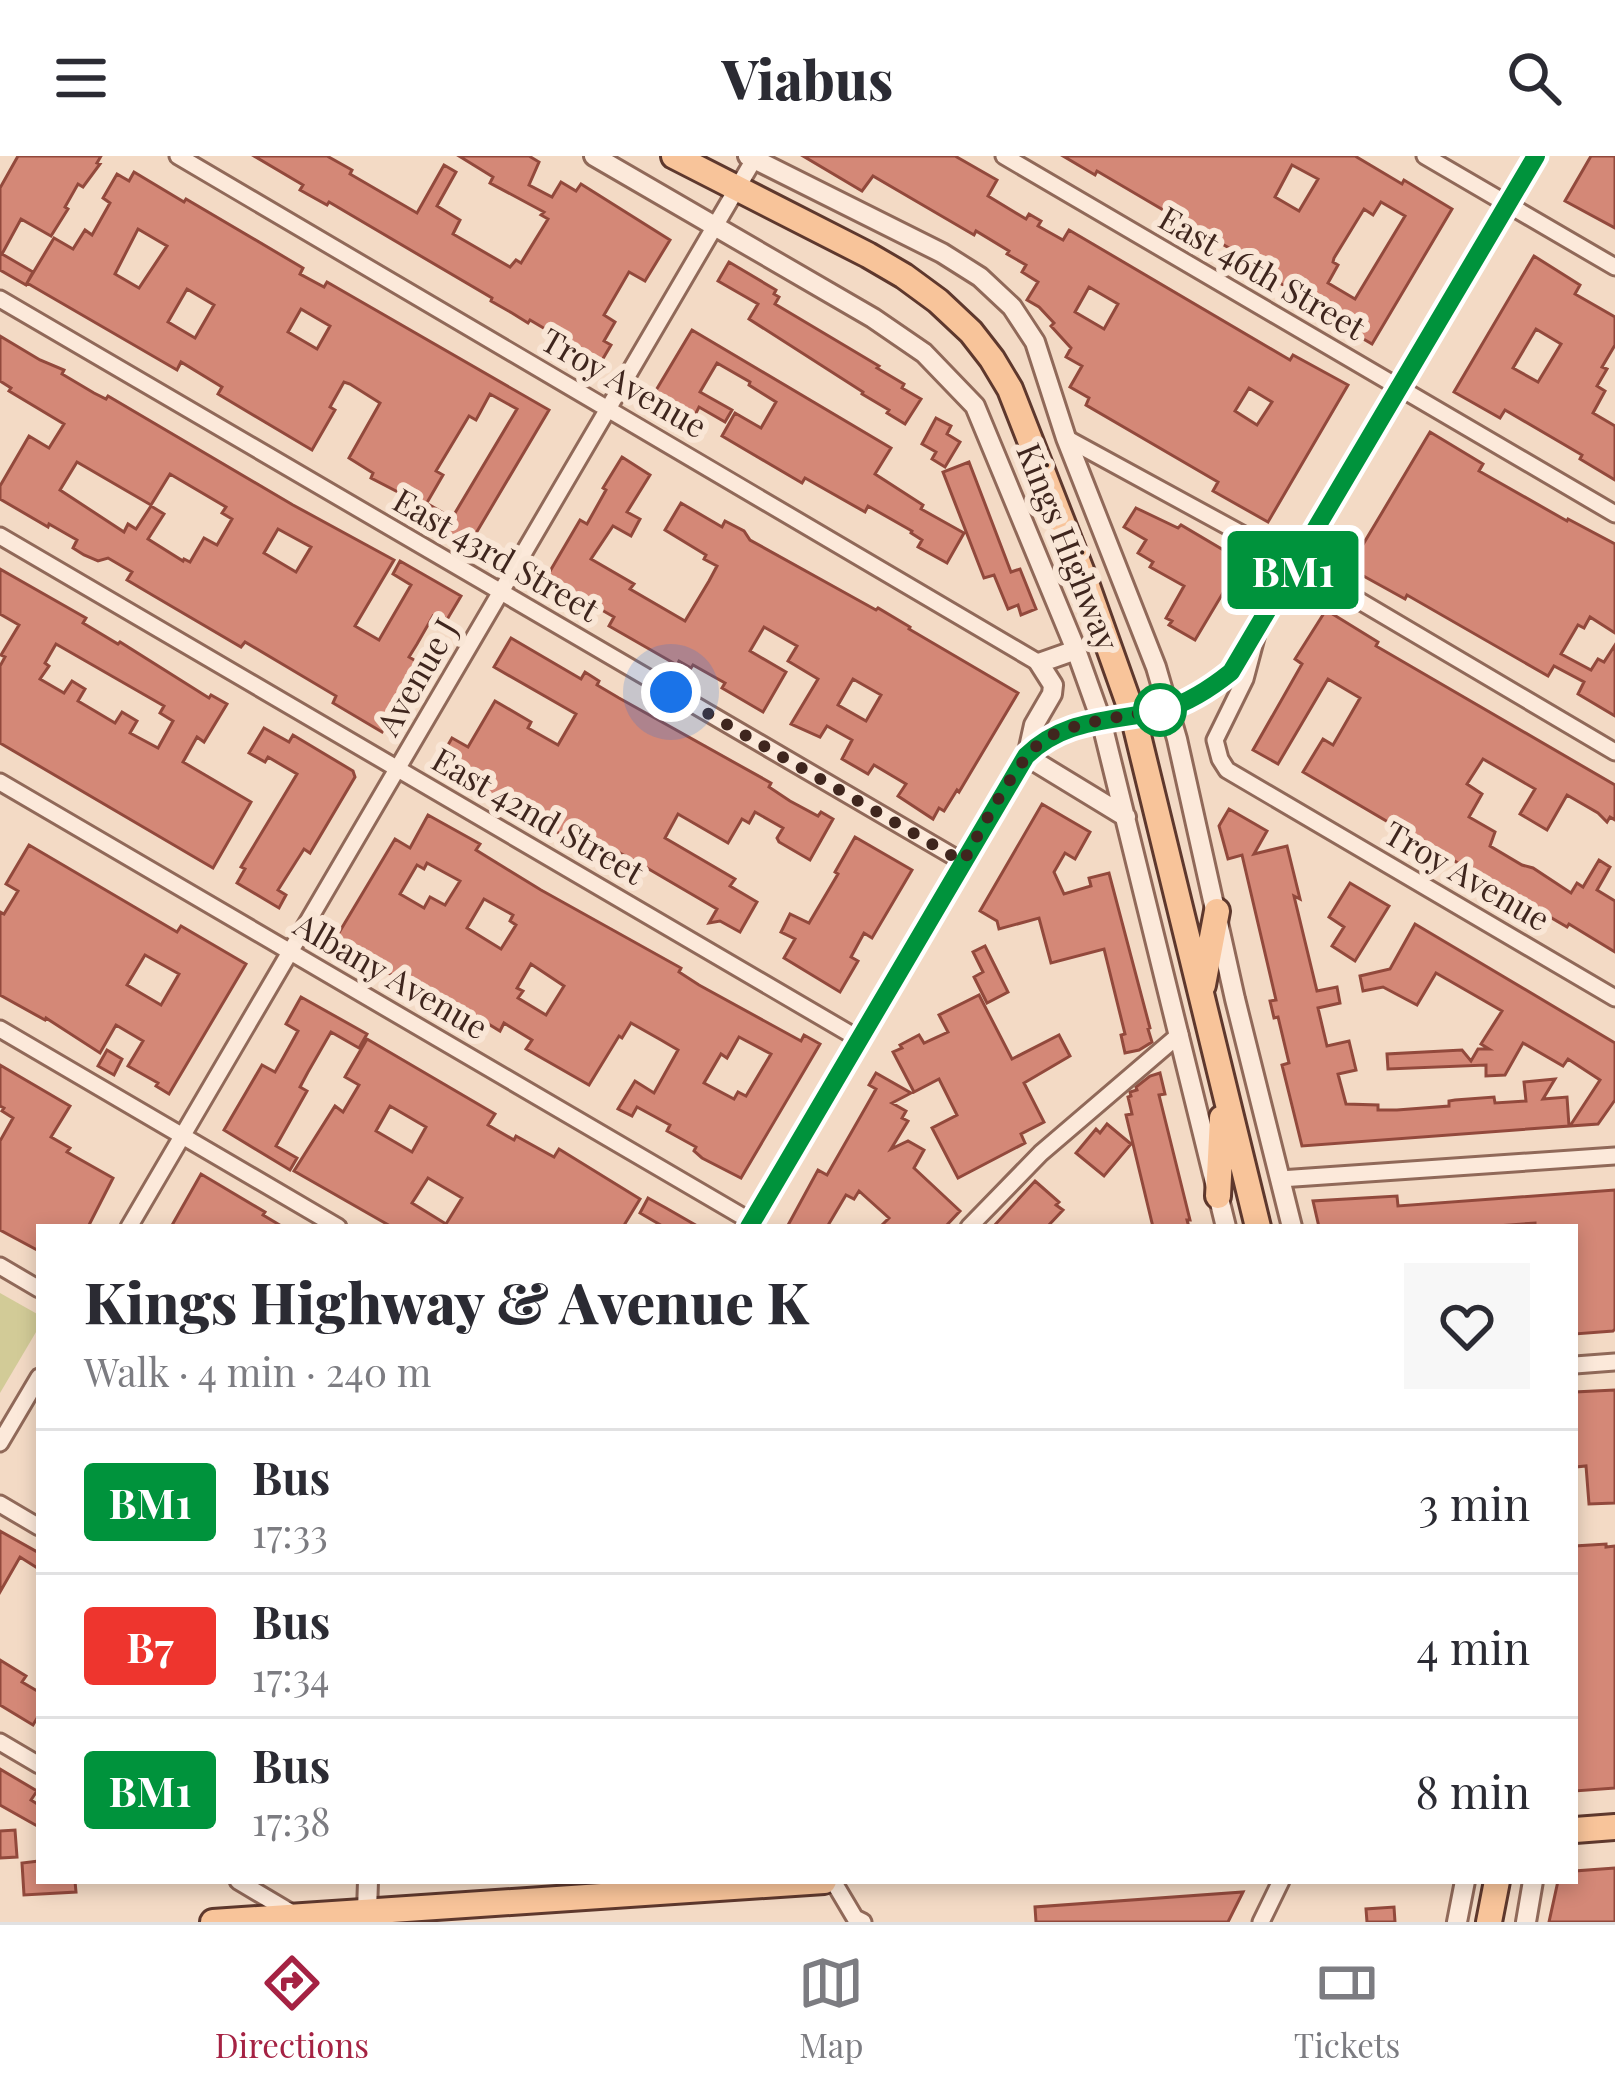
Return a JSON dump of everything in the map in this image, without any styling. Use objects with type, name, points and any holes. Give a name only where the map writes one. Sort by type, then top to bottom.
[{"type":"main road","name":"Kings Highway","points":[[674,156],[904,276],[971,332],[1010,389],[1133,715],[1257,1224]]},
{"type":"main road","points":[[1202,993],[1217,911]]},
{"type":"main road","points":[[1218,1196],[1223,1092]]},
{"type":"main road","points":[[1578,1830],[1615,1827]]},
{"type":"main road","points":[[213,1922],[474,1913],[796,1884]]},
{"type":"main road","points":[[1489,1922],[1495,1884]]},
{"type":"street","name":"Troy Avenue","points":[[178,156],[1039,663]]},
{"type":"street","name":"Kings Highway","points":[[594,156],[890,329],[924,352],[974,406],[1101,720],[1225,1224]]},
{"type":"street","name":"East 46th Street","points":[[1004,156],[1615,514]]},
{"type":"street","points":[[1425,156],[1615,267]]},
{"type":"street","points":[[751,1224],[1026,756],[1044,739],[1101,720],[1168,709],[1231,672],[1536,156]]},
{"type":"street","name":"Avenue J","points":[[131,1224],[753,157]]},
{"type":"street","name":"Kings Highway","points":[[753,157],[980,277],[1012,308],[1035,342],[1066,438],[1156,667],[1187,776],[1235,999],[1291,1224]]},
{"type":"street","name":"East 43rd Street","points":[[0,299],[963,862]]},
{"type":"street","points":[[1066,438],[1297,564],[1615,752]]},
{"type":"street","name":"East 42nd Street","points":[[0,536],[859,1039]]},
{"type":"street","name":"Troy Avenue","points":[[1259,627],[1245,679],[1215,740],[1227,770],[1615,998]]},
{"type":"street","points":[[1026,756],[1034,725],[1052,694],[1053,686],[1039,663],[1076,650]]},
{"type":"street","points":[[1026,756],[1126,817]]},
{"type":"street","name":"Albany Avenue","points":[[0,782],[748,1224]]},
{"type":"street","points":[[0,1029],[333,1224]]},
{"type":"street","points":[[972,1224],[1041,1153],[1180,1034]]},
{"type":"street","points":[[1280,1179],[1615,1156]]},
{"type":"street","points":[[0,1266],[36,1287]]},
{"type":"street","points":[[1578,1365],[1615,1362]]},
{"type":"street","points":[[0,1443],[36,1382]]},
{"type":"street","points":[[0,1504],[36,1525]]},
{"type":"street","points":[[0,1742],[36,1763]]},
{"type":"street","points":[[243,1884],[298,1916]]},
{"type":"street","points":[[370,1884],[386,1915]]},
{"type":"street","points":[[831,1884],[863,1922]]},
{"type":"street","points":[[1261,1922],[1280,1884]]},
{"type":"street","points":[[1457,1922],[1464,1884]]},
{"type":"street","points":[[1526,1922],[1532,1884]]},
{"type":"shaded area","points":[[0,1293],[36,1313],[36,1332],[0,1393]]},
{"type":"building","points":[[18,156],[101,156],[83,187],[78,184],[51,236],[21,219],[2,254],[33,272],[26,285],[0,270],[0,188]]},
{"type":"building","points":[[254,156],[327,156],[417,213],[444,165],[456,172],[437,206],[460,220],[453,234],[510,267],[516,260],[521,263],[548,219],[541,215],[544,212],[490,183],[493,177],[459,156],[529,156],[539,162],[529,185],[552,197],[561,182],[576,191],[581,184],[670,240],[645,281],[629,272],[604,315],[615,322],[604,341],[611,345],[601,362],[329,202],[300,190],[303,185]]},
{"type":"building","points":[[803,156],[955,156],[997,180],[988,196],[1026,219],[1029,214],[1041,221],[1038,226],[1063,240],[1069,230],[1290,360],[1293,355],[1348,385],[1268,522],[1213,491],[1218,482],[1086,405],[1089,398],[1070,387],[1082,366],[1066,357],[1071,348],[1051,326],[1054,323],[1027,300],[1038,282],[1022,272],[1026,265],[1009,251],[873,176],[862,191]],"holes":[[[1089,287],[1118,304],[1104,329],[1075,312]],[[1249,388],[1272,402],[1257,425],[1235,411]]]},
{"type":"building","points":[[1063,156],[1355,156],[1452,209],[1372,344],[1324,316],[1330,306],[1305,292],[1303,297],[1255,263],[1217,241],[1214,246],[1184,228],[1187,224],[1097,171],[1095,175]],"holes":[[[1292,165],[1318,179],[1299,211],[1275,197]],[[1381,202],[1405,216],[1355,299],[1328,283],[1338,265],[1334,258],[1364,209],[1373,215]]]},
{"type":"building","points":[[1591,156],[1615,156],[1615,228],[1565,201]]},
{"type":"building","points":[[134,172],[186,199],[303,268],[300,274],[324,287],[327,282],[549,410],[469,545],[421,517],[428,504],[452,518],[517,409],[490,394],[476,420],[469,416],[436,471],[443,475],[425,506],[371,478],[373,473],[349,458],[380,403],[350,384],[344,382],[330,407],[335,410],[312,450],[218,394],[222,387],[181,362],[177,370],[27,283],[54,238],[73,249],[85,230],[92,235],[110,203],[103,198],[117,174],[129,181]],"holes":[[[138,229],[167,246],[139,288],[115,274]],[[187,289],[214,305],[195,338],[168,322]],[[301,309],[330,326],[317,349],[288,332]]]},
{"type":"building","points":[[1534,256],[1580,285],[1575,294],[1615,317],[1615,345],[1597,386],[1605,391],[1593,413],[1615,426],[1615,480],[1505,410],[1500,418],[1454,392]],"holes":[[[1536,329],[1561,344],[1538,382],[1513,368]]]},
{"type":"building","points":[[729,262],[776,290],[775,304],[879,366],[921,399],[905,424],[749,319],[758,304],[718,281]]},
{"type":"building","points":[[692,330],[891,448],[875,474],[923,505],[921,509],[964,533],[947,563],[918,547],[922,540],[912,531],[868,506],[865,512],[805,478],[802,483],[722,436],[735,413],[761,428],[776,402],[717,363],[700,392],[732,410],[725,422],[699,407],[692,421],[652,397]]},
{"type":"building","points":[[0,336],[394,560],[355,626],[379,640],[411,585],[393,574],[400,561],[461,596],[445,623],[433,616],[409,657],[421,664],[382,732],[333,703],[336,696],[127,580],[132,572],[108,558],[98,561],[84,555],[73,548],[77,540],[0,499],[0,486],[29,436],[49,448],[64,424],[0,381]],"holes":[[[77,462],[151,505],[170,474],[226,507],[222,513],[232,519],[217,545],[204,538],[190,562],[183,561],[148,539],[164,514],[151,506],[136,529],[128,524],[124,532],[60,490]],[[278,529],[311,547],[296,572],[264,553]]]},
{"type":"building","points":[[936,418],[951,426],[947,434],[960,442],[945,467],[932,459],[936,452],[922,444]]},
{"type":"building","points":[[1430,432],[1483,464],[1479,471],[1615,544],[1615,633],[1590,617],[1584,628],[1578,625],[1561,654],[1591,670],[1598,659],[1604,662],[1615,645],[1615,716],[1578,694],[1584,682],[1554,666],[1548,676],[1407,595],[1405,599],[1349,568]]},
{"type":"building","points":[[622,457],[650,475],[627,512],[640,519],[631,536],[613,526],[591,559],[685,621],[717,566],[665,530],[681,503],[722,527],[725,521],[744,531],[750,540],[878,608],[1018,693],[944,811],[939,808],[933,819],[898,796],[906,784],[874,765],[868,774],[842,759],[852,740],[827,726],[820,737],[791,724],[818,679],[788,661],[797,646],[764,627],[750,651],[786,672],[763,712],[693,665],[679,661],[677,665],[609,626],[614,617],[546,578],[580,520],[587,524]],"holes":[[[853,679],[881,695],[866,721],[838,705]]]},
{"type":"building","points":[[969,462],[1011,572],[1020,569],[1036,609],[1021,615],[1018,605],[1008,609],[994,575],[984,578],[943,472]]},
{"type":"building","points":[[1136,508],[1178,528],[1181,525],[1242,561],[1195,640],[1169,625],[1172,621],[1166,618],[1184,586],[1150,567],[1153,562],[1138,553],[1146,540],[1124,527]]},
{"type":"building","points":[[0,569],[86,618],[83,623],[118,644],[227,704],[204,742],[197,737],[183,762],[251,802],[213,868],[0,743],[0,666],[5,657],[1,655],[19,625],[0,614]],"holes":[[[56,644],[164,706],[160,713],[173,721],[158,748],[130,733],[137,721],[122,712],[115,723],[78,701],[85,689],[72,681],[64,693],[40,679]]]},
{"type":"building","points":[[1326,610],[1378,642],[1376,646],[1615,785],[1615,820],[1610,817],[1607,822],[1567,795],[1547,830],[1520,814],[1535,789],[1504,771],[1483,759],[1467,784],[1482,794],[1469,817],[1495,832],[1490,846],[1522,865],[1571,893],[1577,883],[1583,887],[1599,860],[1610,867],[1597,890],[1615,901],[1615,952],[1303,772],[1323,739],[1333,745],[1360,698],[1328,679],[1278,764],[1253,750],[1302,664],[1295,659]]},
{"type":"building","points":[[511,638],[581,679],[585,672],[599,681],[597,685],[771,783],[769,787],[790,801],[833,819],[810,860],[779,842],[783,828],[755,812],[749,823],[742,819],[728,843],[678,814],[665,838],[735,879],[730,886],[757,902],[740,932],[720,921],[709,923],[717,909],[620,853],[617,859],[603,851],[599,857],[502,793],[498,799],[437,764],[452,738],[468,747],[495,701],[558,745],[576,714],[494,667]]},
{"type":"building","points":[[264,728],[289,742],[293,735],[353,771],[355,777],[310,853],[304,849],[278,890],[286,895],[279,908],[237,883],[245,869],[241,867],[297,774],[268,757],[265,762],[249,753]]},
{"type":"building","points":[[1042,804],[1090,832],[1075,859],[1065,853],[1054,872],[1064,894],[1091,886],[1089,878],[1109,873],[1150,1028],[1152,1042],[1139,1050],[1125,1053],[1121,1035],[1125,1034],[1104,949],[1051,963],[1039,918],[999,929],[997,921],[980,911]]},
{"type":"building","points":[[1229,809],[1267,831],[1254,854],[1287,846],[1317,991],[1337,987],[1340,1003],[1318,1008],[1327,1046],[1349,1041],[1356,1070],[1338,1074],[1346,1104],[1397,1110],[1494,1097],[1495,1103],[1526,1101],[1524,1082],[1555,1079],[1543,1099],[1567,1097],[1569,1126],[1302,1146],[1282,1065],[1289,1063],[1270,1001],[1276,1000],[1242,855],[1228,859],[1219,826]]},
{"type":"building","points":[[428,815],[480,844],[476,850],[541,890],[681,968],[679,972],[699,985],[801,1041],[804,1035],[820,1044],[741,1178],[702,1158],[694,1151],[696,1147],[667,1131],[670,1125],[637,1107],[632,1116],[618,1109],[635,1081],[654,1093],[678,1050],[661,1040],[631,1023],[589,1085],[526,1049],[532,1040],[504,1023],[500,1031],[421,983],[399,979],[334,941],[395,839],[410,848]],"holes":[[[427,863],[460,881],[445,905],[430,897],[424,908],[400,894],[417,865],[424,869]],[[484,899],[513,915],[510,921],[516,925],[501,949],[467,928]],[[531,964],[564,986],[546,1015],[518,998],[523,991],[517,988]],[[739,1037],[771,1054],[746,1096],[738,1092],[734,1099],[704,1083],[721,1054],[727,1058]]]},
{"type":"building","points":[[855,837],[912,870],[872,938],[864,933],[851,957],[858,961],[840,992],[784,958],[795,939],[781,932],[790,914],[809,923]]},
{"type":"building","points":[[29,845],[177,932],[181,926],[246,964],[169,1094],[128,1066],[143,1041],[116,1025],[100,1053],[0,995],[0,912],[4,914],[18,891],[6,884]],"holes":[[[145,955],[179,974],[161,1005],[127,985]]]},
{"type":"building","points":[[1350,883],[1389,906],[1355,961],[1332,946],[1344,927],[1329,917]]},
{"type":"building","points":[[1415,924],[1615,1043],[1615,1100],[1598,1124],[1570,1126],[1600,1080],[1568,1059],[1563,1066],[1523,1043],[1505,1075],[1486,1076],[1486,1065],[1388,1069],[1387,1054],[1462,1050],[1471,1061],[1478,1049],[1489,1049],[1481,1044],[1502,1011],[1436,973],[1417,1005],[1383,987],[1363,991],[1360,976],[1390,969]]},
{"type":"building","points":[[985,946],[1008,992],[987,1003],[974,977],[983,972],[973,952]]},
{"type":"building","points":[[979,995],[1012,1059],[1059,1035],[1070,1056],[1024,1083],[1044,1122],[1021,1134],[1025,1143],[958,1178],[932,1128],[957,1115],[939,1079],[914,1092],[893,1052],[919,1035],[924,1043],[948,1032],[939,1015]]},
{"type":"building","points":[[301,997],[367,1034],[359,1048],[331,1032],[308,1072],[300,1087],[307,1091],[276,1146],[297,1158],[290,1170],[224,1130],[262,1065],[275,1072],[298,1031],[286,1024]]},
{"type":"building","points":[[367,1039],[495,1114],[488,1125],[554,1157],[559,1149],[640,1199],[625,1224],[446,1224],[387,1224],[294,1171],[335,1106],[343,1112],[359,1085],[345,1077]],"holes":[[[390,1106],[426,1127],[412,1152],[376,1131]],[[428,1178],[462,1198],[446,1224],[412,1203]]]},
{"type":"building","points":[[107,1050],[122,1059],[114,1075],[98,1066]]},
{"type":"building","points":[[0,1065],[70,1106],[51,1137],[70,1148],[67,1152],[113,1178],[90,1224],[36,1224],[36,1249],[0,1230],[0,1141],[13,1118],[0,1106]]},
{"type":"building","points":[[876,1073],[911,1093],[892,1103],[906,1111],[902,1118],[908,1121],[891,1149],[908,1141],[924,1150],[914,1168],[960,1211],[948,1224],[883,1224],[889,1218],[859,1191],[854,1199],[846,1195],[829,1224],[789,1224],[818,1170],[827,1175],[876,1089],[869,1085]]},
{"type":"building","points":[[1160,1073],[1165,1094],[1159,1095],[1188,1224],[1152,1224],[1126,1115],[1132,1114],[1130,1092]]},
{"type":"building","points":[[1107,1124],[1131,1144],[1104,1176],[1076,1153],[1096,1129],[1100,1133]]},
{"type":"building","points":[[201,1174],[278,1224],[173,1224]]},
{"type":"building","points":[[1035,1181],[1063,1210],[1050,1224],[996,1224]]},
{"type":"building","points":[[1615,1190],[1615,1329],[1578,1334],[1578,1224],[1318,1224],[1313,1201],[1397,1196],[1398,1206]]},
{"type":"building","points":[[648,1198],[694,1224],[659,1224],[640,1213]]},
{"type":"building","points":[[1615,1390],[1615,1503],[1589,1504],[1586,1466],[1578,1467],[1578,1392]]},
{"type":"building","points":[[0,1531],[36,1551],[36,1567],[20,1557],[0,1592]]},
{"type":"building","points":[[1578,1546],[1615,1546],[1615,1788],[1578,1791]]},
{"type":"building","points":[[0,1660],[26,1676],[22,1682],[36,1690],[36,1720],[33,1725],[0,1705]]},
{"type":"building","points":[[0,1769],[36,1790],[31,1800],[36,1803],[36,1825],[0,1805]]},
{"type":"building","points":[[15,1830],[17,1857],[0,1858],[0,1831]]},
{"type":"building","points":[[36,1861],[36,1884],[75,1884],[76,1892],[24,1895],[22,1863]]},
{"type":"building","points":[[1615,1868],[1615,1922],[1549,1922],[1557,1884],[1578,1884],[1578,1871]]},
{"type":"building","points":[[1243,1892],[1228,1922],[1036,1922],[1035,1907]]},
{"type":"building","points":[[1394,1907],[1395,1922],[1367,1922],[1366,1909]]},
{"type":"bus line","name":"BM1","points":[[751,1224],[1026,756],[1044,739],[1063,731],[1168,709],[1231,672],[1536,156]]},
{"type":"route","points":[[671,692],[963,862],[1026,756],[1044,739],[1101,720],[1168,709],[1160,710]]}]
